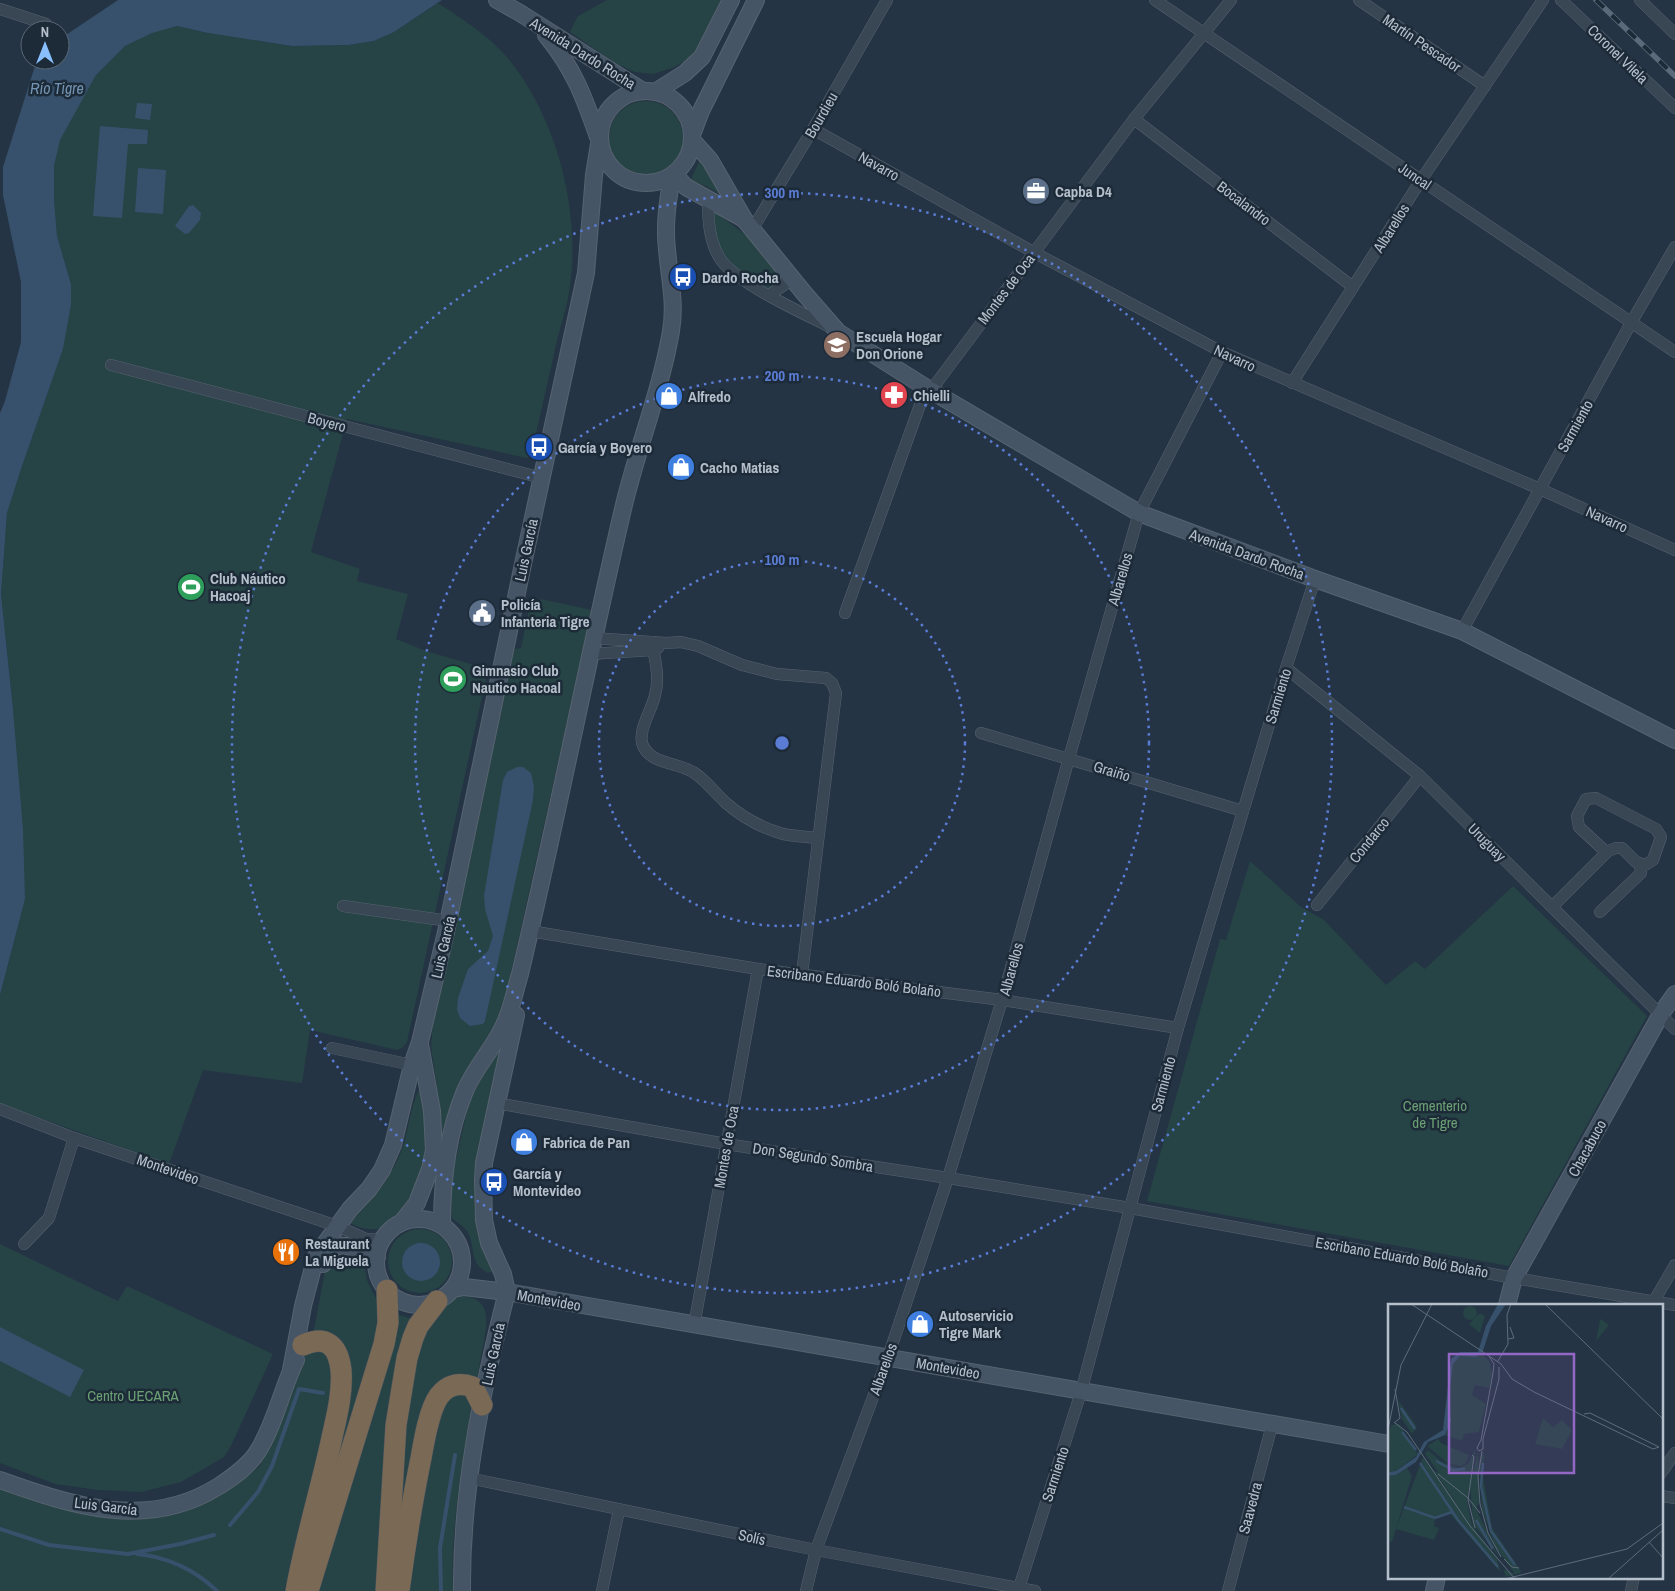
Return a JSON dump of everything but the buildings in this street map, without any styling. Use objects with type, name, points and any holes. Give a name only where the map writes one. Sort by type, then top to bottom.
[{"type":"highway","points":[[308,1591],[384,1344],[388,1323],[387,1290]]},
{"type":"highway","points":[[386,1591],[396,1425],[407,1358],[418,1326],[445,1295]]},
{"type":"highway","points":[[296,1591],[334,1429],[341,1384],[341,1369],[336,1352],[323,1341],[314,1340],[303,1345]]},
{"type":"highway","points":[[399,1591],[408,1523],[426,1433],[438,1398],[452,1386],[466,1384],[473,1387],[482,1405]]},
{"type":"main road","name":"Avenida Dardo Rocha","points":[[497,0],[649,91]]},
{"type":"main road","points":[[731,0],[702,57],[685,73],[649,91],[632,93],[621,97],[605,114],[600,125],[598,141],[610,166],[618,174],[627,179],[648,183],[673,175],[684,162],[690,152],[692,136],[701,111],[756,0]]},
{"type":"main road","name":"Luis García","points":[[291,1370],[313,1267],[321,1247],[350,1209],[369,1189],[382,1170],[392,1145],[412,1065],[420,1042],[449,921],[586,273],[598,141],[582,92],[557,48],[539,25]]},
{"type":"main road","points":[[649,91],[674,100],[681,107],[687,116],[692,136]]},
{"type":"main road","name":"Avenida Dardo Rocha","points":[[692,136],[710,160],[748,223],[838,332],[930,390],[1139,513],[1315,579],[1462,631],[1675,740]]},
{"type":"main road","name":"Avenida Dardo Rocha","points":[[673,175],[686,187],[748,223]]},
{"type":"main road","points":[[442,1226],[442,1190],[449,1141],[458,1110],[473,1075],[505,1024],[520,974],[591,646],[629,482],[672,331],[674,297],[667,252],[666,219],[673,175]]},
{"type":"main road","points":[[507,1292],[503,1274],[489,1243],[484,1220],[484,1163],[518,1005],[520,974]]},
{"type":"main road","name":"Chacabuco","points":[[1507,1304],[1514,1278],[1661,1014],[1675,994]]},
{"type":"main road","name":"Luis García","points":[[402,1222],[418,1203],[434,1150],[432,1111],[420,1042]]},
{"type":"main road","points":[[422,1219],[433,1221],[442,1226],[451,1232],[461,1251],[462,1262],[458,1280],[445,1295],[427,1304],[416,1305],[400,1300],[387,1290],[380,1280],[376,1258],[382,1240],[394,1227],[402,1222],[422,1219]]},
{"type":"main road","name":"Luis García","points":[[0,1480],[64,1501],[119,1510],[154,1511],[186,1503],[228,1481],[244,1468],[258,1451],[271,1424],[291,1370],[303,1345],[327,1254],[332,1249],[348,1245]]},
{"type":"main road","points":[[348,1245],[376,1258]]},
{"type":"main road","name":"Montevideo","points":[[462,1262],[487,1283],[507,1292]]},
{"type":"main road","name":"Montevideo","points":[[445,1295],[464,1287],[507,1292],[694,1326],[888,1357],[1388,1444]]},
{"type":"main road","points":[[478,1288],[486,1293],[494,1304],[498,1326]]},
{"type":"main road","name":"Luis García","points":[[462,1591],[464,1526],[469,1478],[498,1326],[507,1292]]},
{"type":"main road","points":[[1434,1591],[1437,1578]]},
{"type":"street","name":"Bourdieu","points":[[748,223],[813,129],[887,0]]},
{"type":"street","name":"Juncal","points":[[1155,0],[1675,352]]},
{"type":"street","name":"Montes de Oca","points":[[845,613],[920,405],[1134,119],[1231,0]]},
{"type":"street","name":"Martín Pescador","points":[[1359,0],[1485,86]]},
{"type":"street","name":"Albarellos","points":[[1292,383],[1421,180],[1543,0]]},
{"type":"street","name":"Coronel Vilela","points":[[1561,0],[1675,108]]},
{"type":"street","points":[[1640,0],[1675,34]]},
{"type":"street","points":[[0,8],[34,20]]},
{"type":"street","name":"Bocalandro","points":[[1134,119],[1353,287]]},
{"type":"street","name":"Navarro","points":[[813,129],[1033,252],[1222,352],[1540,489],[1675,550]]},
{"type":"street","name":"Avenida Dardo Rocha","points":[[708,200],[708,219],[714,246],[728,268],[769,295],[838,332]]},
{"type":"street","name":"Sarmiento","points":[[1462,631],[1631,323],[1675,247]]},
{"type":"street","points":[[769,295],[784,285],[790,274]]},
{"type":"street","name":"Albarellos","points":[[806,1591],[816,1550],[888,1357],[948,1178],[1002,1000],[1139,513],[1222,352]]},
{"type":"street","name":"Boyero","points":[[111,366],[542,478]]},
{"type":"street","name":"Sarmiento","points":[[1019,1589],[1081,1392],[1178,1028],[1286,668],[1315,579]]},
{"type":"street","points":[[591,646],[652,646],[681,642],[742,665],[777,674],[826,678],[832,683],[836,693],[802,974]]},
{"type":"street","points":[[591,646],[652,646]]},
{"type":"street","points":[[652,646],[657,676],[655,695],[642,732],[643,746],[649,754],[658,760],[681,766],[694,772],[727,803],[751,821],[783,834],[817,838]]},
{"type":"street","name":"Uruguay","points":[[1286,668],[1420,776],[1675,1029]]},
{"type":"street","name":"Graiño","points":[[980,733],[1243,811]]},
{"type":"street","name":"Condarco","points":[[1317,904],[1420,776]]},
{"type":"street","points":[[1552,907],[1606,852],[1622,848],[1640,864],[1645,865],[1652,860],[1662,837],[1660,832],[1596,798],[1586,799],[1577,816],[1579,827],[1606,852]]},
{"type":"street","points":[[1600,912],[1641,873],[1640,864]]},
{"type":"street","points":[[343,906],[449,921]]},
{"type":"street","name":"Escribano Eduardo Boló Bolaño","points":[[530,931],[758,969],[1002,1000],[1178,1028]]},
{"type":"street","name":"Montes de Oca","points":[[694,1326],[758,969]]},
{"type":"street","points":[[332,1048],[412,1065]]},
{"type":"street","name":"Don Segundo Sombra","points":[[496,1103],[726,1144],[1130,1208]]},
{"type":"street","name":"Montevideo","points":[[0,1109],[74,1138],[337,1226],[366,1239],[382,1240]]},
{"type":"street","points":[[24,1244],[49,1218],[74,1138]]},
{"type":"street","name":"Escribano Eduardo Boló Bolaño","points":[[1130,1208],[1514,1278],[1675,1305]]},
{"type":"street","points":[[337,1226],[348,1245]]},
{"type":"street","points":[[1654,1301],[1675,1265]]},
{"type":"street","name":"Saavedra","points":[[1228,1591],[1272,1424]]},
{"type":"street","points":[[1662,1472],[1675,1453]]},
{"type":"street","name":"Solís","points":[[469,1478],[816,1550],[1035,1591]]},
{"type":"street","points":[[1662,1496],[1675,1498]]},
{"type":"street","points":[[602,1591],[619,1510]]},
{"type":"street","points":[[1631,1591],[1634,1578]]},
{"type":"green space","points":[[607,0],[721,0],[697,49],[686,61],[653,74],[635,72],[615,63],[570,32],[578,16]]},
{"type":"green space","name":"Club Náutico Hacoaj","points":[[438,3],[500,49],[525,81],[540,109],[562,169],[569,200],[572,263],[568,299],[531,456],[527,458],[347,419],[311,552],[360,569],[357,581],[408,594],[396,639],[429,652],[488,669],[407,1042],[397,1050],[310,1030],[302,1083],[203,1070],[169,1164],[0,1104],[0,995],[25,899],[13,709],[1,594],[7,513],[63,349],[71,284],[57,236],[54,166],[59,140],[96,75],[125,46],[152,32],[177,26],[208,33],[292,46],[348,45],[374,41],[394,32]]},
{"type":"green space","points":[[646,101],[660,104],[672,112],[680,124],[683,138],[680,152],[672,164],[660,172],[646,175],[632,172],[620,164],[612,152],[609,138],[612,124],[620,112],[632,104]]},
{"type":"green space","points":[[700,160],[725,197],[706,186],[690,181]]},
{"type":"green space","points":[[713,211],[744,234],[765,253],[779,274],[781,285],[769,288],[746,276],[727,260],[716,242]]},
{"type":"green space","points":[[541,599],[592,610],[505,1000],[500,1016],[476,1061],[442,1138],[441,1114],[431,1047],[434,1011],[511,650],[521,648],[530,604]]},
{"type":"green space","name":"Cementerio de Tigre","points":[[1250,861],[1301,907],[1324,920],[1386,985],[1415,961],[1425,969],[1513,886],[1647,1016],[1509,1266],[1147,1201],[1220,939],[1226,940]]},
{"type":"green space","points":[[502,1048],[479,1163],[493,1261],[492,1271],[488,1273],[477,1264],[467,1231],[452,1218],[449,1189],[469,1103],[484,1073]]},
{"type":"green space","points":[[419,1090],[426,1118],[427,1136],[423,1169],[414,1200],[394,1222],[378,1229],[369,1229],[350,1223],[381,1188],[399,1157]]},
{"type":"green space","points":[[414,1229],[426,1229],[443,1238],[450,1249],[452,1261],[450,1273],[443,1284],[426,1293],[414,1293],[402,1288],[393,1279],[388,1267],[388,1255],[393,1243],[402,1234]]},
{"type":"green space","name":"Centro UECARA","points":[[0,1244],[118,1301],[127,1286],[273,1354],[231,1446],[224,1457],[181,1482],[142,1492],[98,1490],[55,1484],[0,1463]]},
{"type":"green space","points":[[344,1255],[360,1262],[365,1269],[367,1280],[379,1305],[380,1319],[335,1482],[344,1375],[313,1335],[326,1266],[334,1258]]},
{"type":"green space","points":[[460,1296],[479,1301],[486,1313],[486,1329],[476,1387],[448,1380],[403,1524],[398,1462],[418,1340],[447,1303]]},
{"type":"green space","points":[[392,1313],[414,1319],[377,1591],[315,1591]]},
{"type":"green space","points":[[310,1346],[331,1350],[334,1388],[310,1496],[284,1591],[0,1591],[0,1489],[70,1510],[122,1518],[231,1487],[259,1467],[302,1357]]},
{"type":"green space","points":[[455,1390],[471,1398],[471,1408],[455,1522],[453,1591],[408,1591],[436,1413]]},
{"type":"water","name":"Río Tigre","points":[[118,0],[442,0],[394,32],[374,41],[348,45],[292,46],[208,33],[177,26],[152,33],[125,46],[96,75],[60,140],[54,166],[54,199],[57,236],[71,284],[71,304],[63,349],[7,513],[1,594],[23,830],[25,899],[0,995],[0,413],[21,342],[21,282],[3,195],[3,167],[34,70],[70,70],[70,32]]},
{"type":"water","points":[[137,103],[152,104],[150,120],[135,118]]},
{"type":"water","points":[[100,126],[148,130],[147,144],[128,144],[122,218],[93,216]]},
{"type":"water","points":[[138,168],[166,170],[163,214],[135,212]]},
{"type":"water","points":[[193,205],[201,213],[200,220],[189,233],[185,234],[175,226],[189,206]]},
{"type":"water","points":[[517,767],[523,767],[531,773],[534,786],[533,800],[485,1021],[483,1024],[470,1026],[460,1018],[457,1010],[458,998],[468,969],[488,951],[493,936],[485,909],[484,896],[503,780],[507,772]]},
{"type":"water","points":[[421,1243],[435,1248],[440,1262],[435,1276],[421,1281],[407,1276],[402,1262],[407,1248]]},
{"type":"water","points":[[0,1327],[84,1370],[70,1397],[0,1361]]},
{"type":"waterway","points":[[230,1525],[258,1492],[272,1466],[299,1389],[323,1393]]},
{"type":"waterway","points":[[441,1591],[440,1548],[455,1455]]},
{"type":"waterway","points":[[0,1529],[49,1545],[128,1554],[214,1535]]},
{"type":"waterway","points":[[137,1554],[170,1561],[190,1571],[217,1591]]},
{"type":"railway","points":[[1596,0],[1675,76]]},
{"type":"place","name":"Capba D4","points":[[1036,191]]},
{"type":"place","name":"Dardo Rocha","points":[[683,277]]},
{"type":"place","name":"Escuela Hogar Don Orione","points":[[837,345]]},
{"type":"place","name":"Chielli","points":[[894,395]]},
{"type":"place","name":"Alfredo","points":[[669,396]]},
{"type":"place","name":"García y Boyero","points":[[539,447]]},
{"type":"place","name":"Cacho Matias","points":[[681,467]]},
{"type":"place","name":"Club Náutico Hacoaj","points":[[191,587]]},
{"type":"place","name":"Policía Infanteria Tigre","points":[[482,613]]},
{"type":"place","name":"Gimnasio Club Nautico Hacoal","points":[[453,679]]},
{"type":"place","name":"Fabrica de Pan","points":[[524,1142]]},
{"type":"place","name":"García y Montevideo","points":[[494,1182]]},
{"type":"place","name":"Restaurant La Miguela","points":[[286,1252]]},
{"type":"place","name":"Autoservicio Tigre Mark","points":[[920,1324]]}]
